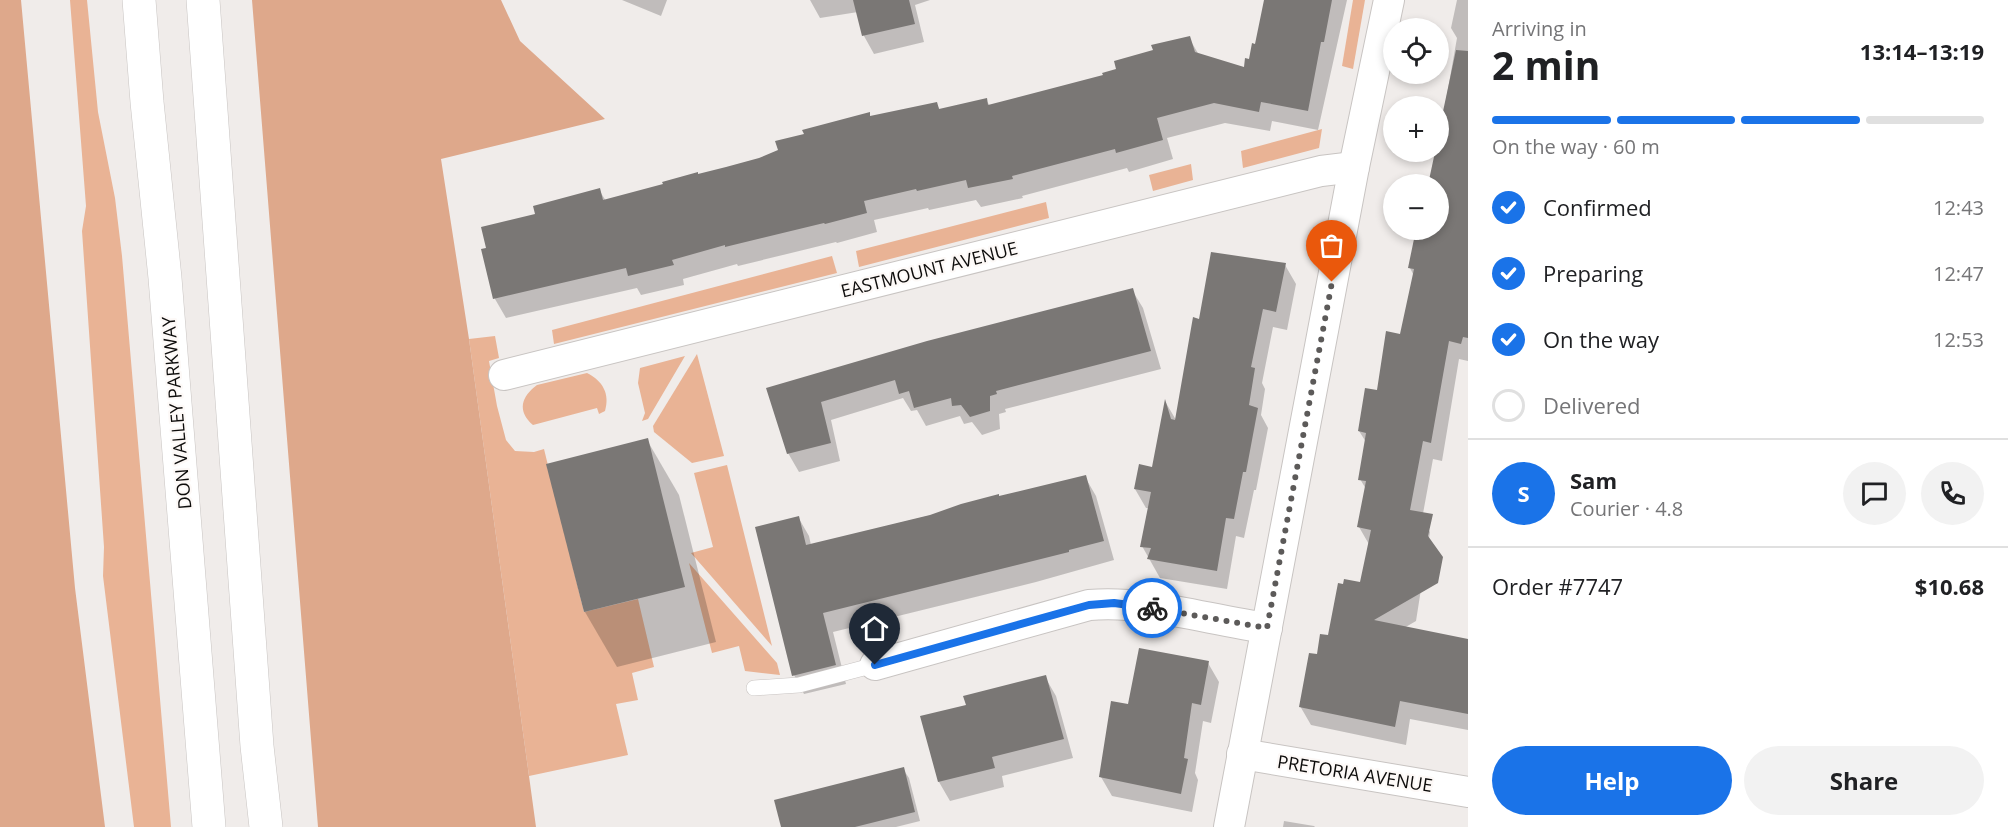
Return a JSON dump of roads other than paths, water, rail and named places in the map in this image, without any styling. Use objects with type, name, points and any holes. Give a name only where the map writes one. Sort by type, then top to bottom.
[{"type":"highway","name":"DON VALLEY PARKWAY","points":[[139,0],[166,289],[208,827]]},
{"type":"highway","points":[[203,0],[256,734],[266,827]]},
{"type":"street","points":[[1229,827],[1354,167],[1389,0]]},
{"type":"street","name":"EASTMOUNT AVENUE","points":[[504,375],[1321,171],[1354,167]]},
{"type":"street","points":[[875,665],[1089,605],[1114,603],[1153,608],[1267,628]]},
{"type":"street","name":"PRETORIA AVENUE","points":[[1242,754],[1468,792]]},
{"type":"lane","points":[[754,688],[798,685],[875,665]]}]
